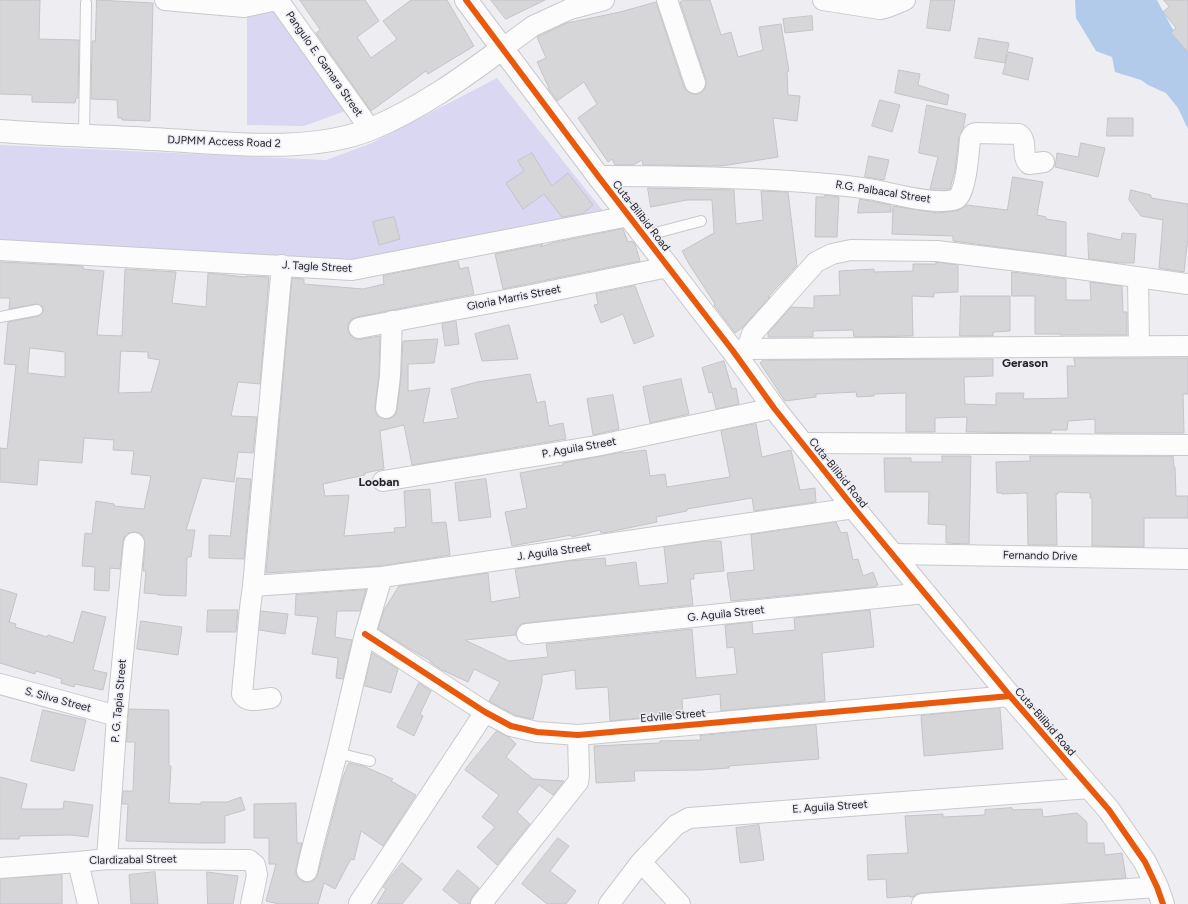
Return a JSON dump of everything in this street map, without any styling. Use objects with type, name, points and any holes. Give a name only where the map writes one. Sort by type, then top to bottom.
[{"type":"street","points":[[165,0],[244,7],[277,0]]},
{"type":"street","name":"Pangulo E. Gamara Street","points":[[277,0],[370,129]]},
{"type":"street","name":"Cuta-Bilibid Road","points":[[466,0],[668,267],[740,350],[774,408],[802,444],[1010,696],[1109,810],[1145,862],[1160,896]]},
{"type":"street","name":"DJPMM Access Road 2","points":[[0,131],[267,145],[294,144],[336,139],[370,129],[427,101],[467,75],[533,26],[570,9],[604,0]]},
{"type":"street","points":[[667,0],[695,83]]},
{"type":"street","points":[[823,0],[880,9],[905,0]]},
{"type":"street","name":"R.G. Palbacal Street","points":[[598,176],[709,177],[847,185],[917,198],[946,200],[956,199],[960,196],[964,187],[970,139],[973,134],[1019,134],[1024,141],[1024,157],[1028,164],[1044,162]]},
{"type":"street","name":"J. Tagle Street","points":[[0,250],[352,270],[629,216]]},
{"type":"street","points":[[740,350],[752,334],[816,262],[832,254],[851,250],[937,251],[1188,284]]},
{"type":"street","points":[[270,698],[249,700],[245,699],[242,694],[282,266]]},
{"type":"street","name":"Gloria Marris Street","points":[[359,328],[539,294],[668,267]]},
{"type":"street","points":[[1138,278],[1139,346]]},
{"type":"street","points":[[386,408],[390,376],[392,321]]},
{"type":"street","points":[[740,350],[1188,346]]},
{"type":"street","name":"P. Aguila Street","points":[[382,481],[596,446],[774,408]]},
{"type":"street","points":[[802,444],[1188,445]]},
{"type":"street","name":"J. Aguila Street","points":[[253,586],[382,577],[854,508]]},
{"type":"street","name":"P. G. Tapia Street","points":[[107,859],[117,716],[134,543]]},
{"type":"street","name":"Fernando Drive","points":[[892,554],[1188,559]]},
{"type":"street","points":[[307,872],[365,634],[382,577]]},
{"type":"street","name":"G. Aguila Street","points":[[528,634],[925,593]]},
{"type":"street","name":"Edville Street","points":[[365,634],[485,712],[511,726],[537,732],[578,735],[1010,696]]},
{"type":"street","name":"S. Silva Street","points":[[0,684],[117,716]]},
{"type":"street","points":[[359,903],[485,712]]},
{"type":"street","points":[[482,904],[578,782],[578,735]]},
{"type":"street","name":"E. Aguila Street","points":[[609,904],[641,862],[676,824],[689,818],[1090,788]]},
{"type":"street","name":"Clardizabal Street","points":[[0,868],[107,859],[248,860],[255,865],[257,875],[251,904]]},
{"type":"street","points":[[78,862],[88,904]]},
{"type":"street","points":[[641,862],[680,904]]},
{"type":"street","points":[[922,904],[1160,896]]},
{"type":"lane","points":[[84,136],[86,3]]},
{"type":"lane","points":[[644,236],[701,221]]},
{"type":"lane","points":[[0,317],[37,310]]},
{"type":"lane","points":[[337,753],[370,761]]},
{"type":"shaded area","points":[[1075,0],[1157,0],[1172,28],[1188,45],[1188,129],[1178,108],[1166,93],[1148,85],[1141,80],[1115,72],[1112,57],[1096,51],[1076,18]]},
{"type":"shaded area","points":[[278,5],[351,109],[304,126],[247,125],[247,13]]},
{"type":"shaded area","points":[[497,78],[603,211],[342,262],[0,243],[0,145],[326,160],[372,143]]},
{"type":"building","points":[[0,0],[40,0],[39,39],[79,40],[78,98],[76,98],[75,103],[32,102],[32,95],[0,94]]},
{"type":"building","points":[[97,0],[153,3],[150,121],[122,120],[122,118],[118,118],[117,100],[91,99],[92,41],[95,41]]},
{"type":"building","points":[[300,0],[365,0],[379,21],[357,37],[371,58],[397,39],[383,21],[411,0],[447,0],[474,46],[428,74],[426,71],[371,111],[316,33],[320,30]]},
{"type":"building","points":[[491,0],[545,0],[506,19]]},
{"type":"building","points":[[685,0],[710,0],[721,35],[731,32],[738,57],[763,50],[759,27],[781,24],[789,71],[787,72],[788,95],[800,96],[797,121],[773,118],[778,157],[722,166],[643,165],[642,160],[633,165],[615,165],[612,159],[608,162],[578,118],[597,104],[584,82],[557,101],[548,88],[537,62],[546,58],[537,37],[567,23],[620,12],[656,2],[684,87],[692,94],[699,94],[706,86],[706,80],[680,2]]},
{"type":"building","points":[[931,0],[955,0],[950,31],[927,28]]},
{"type":"building","points":[[1164,0],[1188,0],[1188,52],[1171,33],[1176,28],[1163,12],[1169,7]]},
{"type":"building","points":[[812,16],[813,30],[785,33],[783,19]]},
{"type":"building","points":[[979,38],[1009,43],[1005,63],[975,58]]},
{"type":"building","points":[[1009,52],[1033,58],[1028,80],[1003,74]]},
{"type":"building","points":[[899,70],[920,74],[918,85],[949,95],[947,105],[895,93]]},
{"type":"building","points":[[880,100],[900,105],[892,132],[872,126]]},
{"type":"building","points":[[927,105],[966,114],[963,129],[959,138],[955,170],[950,189],[930,189],[938,157],[919,153]]},
{"type":"building","points":[[1108,118],[1133,118],[1133,136],[1107,136]]},
{"type":"building","points":[[1081,143],[1105,148],[1098,177],[1055,167],[1057,153],[1078,157]]},
{"type":"building","points":[[532,153],[552,186],[568,173],[593,205],[582,214],[562,217],[544,194],[523,209],[506,183],[524,171],[518,161]]},
{"type":"building","points":[[869,156],[889,160],[884,180],[865,177]]},
{"type":"building","points":[[1013,177],[1043,182],[1037,215],[1046,217],[1046,219],[1066,222],[1066,256],[953,241],[953,236],[892,234],[893,206],[938,213],[959,210],[967,205],[1007,210]]},
{"type":"building","points":[[648,188],[734,190],[736,224],[763,220],[761,191],[788,192],[797,266],[742,328],[735,333],[714,305],[715,304],[682,251],[714,233],[712,200],[687,200],[651,207]]},
{"type":"building","points":[[1131,190],[1151,195],[1151,198],[1188,204],[1188,238],[1184,272],[1159,268],[1163,220],[1141,216],[1129,200]]},
{"type":"building","points":[[825,195],[839,197],[837,237],[815,237],[816,197],[825,197]]},
{"type":"building","points":[[860,199],[891,205],[891,212],[858,213]]},
{"type":"building","points":[[394,217],[400,239],[379,245],[373,222]]},
{"type":"building","points":[[623,229],[628,242],[632,241],[635,244],[640,261],[503,289],[495,254],[543,244],[540,247],[552,243]]},
{"type":"building","points":[[1088,233],[1121,240],[1122,233],[1136,234],[1134,263],[1120,263],[1089,259]]},
{"type":"building","points":[[458,261],[460,269],[468,267],[474,294],[357,317],[352,319],[348,324],[348,331],[355,339],[380,336],[379,375],[375,407],[376,413],[379,417],[385,419],[391,418],[395,415],[397,410],[403,341],[438,339],[434,363],[408,364],[408,391],[430,388],[423,423],[458,418],[451,389],[477,382],[530,374],[537,403],[545,401],[549,426],[563,423],[566,439],[412,465],[404,425],[380,431],[384,469],[365,473],[365,475],[323,484],[325,496],[349,495],[344,536],[395,532],[394,528],[406,527],[404,491],[430,489],[432,523],[446,522],[450,555],[381,566],[266,573],[292,278],[304,279],[304,284],[363,289],[384,284],[383,276]]},
{"type":"building","points":[[0,262],[83,266],[83,269],[104,271],[97,335],[122,336],[125,269],[176,272],[172,303],[206,307],[208,273],[246,277],[269,277],[260,384],[238,382],[231,416],[257,417],[253,453],[238,452],[234,482],[202,478],[186,530],[195,530],[191,557],[187,557],[186,596],[144,593],[146,571],[143,571],[145,544],[144,538],[141,534],[136,532],[129,533],[124,537],[120,569],[110,568],[109,591],[94,590],[95,567],[82,566],[85,533],[92,534],[96,501],[114,504],[114,506],[144,509],[151,476],[131,474],[134,451],[113,450],[114,440],[84,438],[82,463],[39,460],[37,485],[0,482],[0,448],[7,449],[16,365],[4,364],[8,322],[39,316],[43,312],[43,309],[42,306],[36,304],[9,309],[10,298],[0,298]],"holes":[[[30,348],[65,352],[65,377],[28,373]],[[121,351],[148,352],[148,358],[160,360],[151,392],[119,393]]]},
{"type":"building","points":[[936,262],[958,265],[958,292],[934,293],[934,297],[912,296],[913,336],[854,337],[853,330],[813,331],[813,337],[768,337],[768,333],[791,307],[814,308],[814,296],[840,295],[839,271],[874,269],[874,272],[913,271],[913,264],[936,264]]},
{"type":"building","points":[[1012,272],[1066,279],[1066,300],[1091,300],[1090,282],[1122,286],[1123,312],[1127,312],[1127,335],[1035,334],[1035,296],[1012,296]]},
{"type":"building","points":[[635,286],[654,336],[634,344],[623,314],[601,323],[594,305],[598,304],[596,294]]},
{"type":"building","points":[[961,296],[1010,296],[1010,331],[993,332],[993,336],[960,336]]},
{"type":"building","points":[[456,321],[459,344],[445,346],[442,324]]},
{"type":"building","points":[[509,325],[518,359],[482,361],[475,334]]},
{"type":"building","points":[[1074,358],[1188,358],[1188,394],[1183,394],[1184,433],[1095,433],[1095,419],[1068,421],[1067,430],[1051,430],[1051,433],[966,432],[967,417],[935,418],[935,432],[906,432],[906,393],[874,394],[874,396],[857,397],[856,392],[816,394],[816,397],[785,401],[760,363],[763,360],[993,359],[993,376],[964,377],[965,404],[996,405],[996,393],[1024,393],[1023,399],[1068,398],[1067,366],[1075,366]]},
{"type":"building","points":[[724,361],[732,389],[736,388],[739,404],[716,409],[712,392],[709,393],[702,368]]},
{"type":"building","points":[[681,379],[689,414],[650,423],[643,387]]},
{"type":"building","points":[[613,395],[619,429],[593,435],[587,399]]},
{"type":"building","points":[[756,424],[762,457],[791,450],[800,490],[815,488],[816,502],[754,511],[752,498],[687,509],[687,511],[656,517],[657,522],[609,532],[601,533],[600,530],[572,537],[571,535],[512,546],[505,512],[527,508],[520,473],[563,465],[563,463],[623,452],[646,450],[650,476],[665,474],[667,487],[730,477],[721,431]]},
{"type":"building","points":[[942,456],[971,456],[969,544],[946,543],[946,525],[928,524],[929,492],[885,492],[884,458],[911,458],[911,462],[942,462]]},
{"type":"building","points":[[1030,456],[1173,456],[1176,496],[1188,496],[1188,518],[1144,518],[1144,547],[1092,546],[1092,498],[1090,498],[1090,493],[1058,492],[1058,494],[1056,494],[1057,545],[1028,545],[1027,493],[997,493],[996,462],[1030,461]]},
{"type":"building","points":[[237,478],[251,479],[244,559],[209,558],[209,535],[230,536]]},
{"type":"building","points":[[486,479],[491,517],[459,521],[455,483]]},
{"type":"building","points":[[836,522],[841,533],[847,532],[853,560],[858,559],[863,576],[873,572],[878,585],[873,587],[731,601],[727,573],[754,570],[751,535]]},
{"type":"building","points":[[706,541],[721,541],[724,571],[694,574],[694,579],[690,579],[693,605],[526,623],[521,624],[517,629],[516,635],[465,640],[509,661],[548,657],[546,644],[692,629],[696,678],[737,674],[734,647],[727,648],[725,625],[752,622],[753,634],[795,630],[794,618],[870,610],[874,647],[822,653],[825,701],[721,711],[720,694],[682,699],[683,714],[610,721],[608,687],[576,689],[575,670],[542,675],[542,682],[533,719],[515,715],[489,701],[500,682],[474,669],[468,682],[442,670],[430,662],[431,661],[378,629],[384,610],[399,586],[488,573],[491,602],[520,597],[515,569],[568,561],[605,558],[606,566],[636,562],[639,586],[668,583],[664,547]]},
{"type":"building","points":[[0,589],[17,594],[9,622],[16,624],[15,627],[47,637],[48,635],[73,643],[82,611],[106,617],[93,670],[107,673],[103,690],[75,684],[74,687],[61,683],[62,679],[36,671],[35,674],[0,663]]},
{"type":"building","points":[[366,590],[360,611],[337,611],[335,637],[352,640],[343,679],[336,678],[338,658],[312,654],[318,617],[295,615],[296,595]]},
{"type":"building","points":[[208,610],[238,610],[236,632],[207,632]]},
{"type":"building","points":[[261,611],[288,614],[285,634],[259,630]]},
{"type":"building","points":[[141,621],[182,627],[178,655],[137,649]]},
{"type":"building","points":[[372,653],[398,669],[391,693],[365,686]]},
{"type":"building","points":[[419,683],[431,691],[420,714],[423,716],[414,736],[397,727]]},
{"type":"building","points":[[1000,708],[1003,749],[924,756],[921,716]]},
{"type":"building","points":[[129,709],[169,710],[169,766],[171,766],[169,803],[201,804],[201,802],[227,802],[241,797],[245,810],[225,816],[225,843],[126,841],[128,804],[122,804],[123,791],[133,791],[135,742],[127,742]]},
{"type":"building","points":[[43,710],[86,720],[74,771],[31,761]]},
{"type":"building","points":[[816,725],[819,759],[729,766],[729,768],[701,770],[634,771],[635,781],[596,783],[594,746],[660,743],[660,741],[701,740],[700,736]]},
{"type":"building","points":[[497,731],[509,737],[516,744],[506,757],[533,779],[564,781],[553,795],[539,785],[517,812],[530,824],[497,865],[477,847],[495,827],[482,817],[499,795],[465,770]]},
{"type":"building","points":[[349,763],[363,766],[393,779],[391,781],[416,795],[383,846],[361,831],[354,860],[351,859],[335,889],[324,883],[318,904],[279,904],[266,901],[276,864],[269,864],[269,838],[254,838],[254,804],[296,803],[297,843],[302,843],[296,874],[299,879],[304,882],[311,882],[316,878],[318,873],[342,780]]},
{"type":"building","points":[[0,777],[27,784],[21,809],[63,809],[64,801],[93,805],[88,837],[71,835],[20,836],[19,839],[0,839]]},
{"type":"building","points":[[1012,808],[1013,810],[1042,809],[1043,817],[1077,813],[1087,822],[1087,843],[1104,843],[1105,855],[1122,853],[1126,878],[921,893],[916,894],[913,897],[887,898],[886,879],[868,880],[867,855],[908,853],[905,816],[943,814],[943,817],[985,815],[985,810]]},
{"type":"building","points":[[759,825],[764,860],[740,863],[736,828]]},
{"type":"building","points":[[558,838],[569,846],[550,871],[576,891],[566,904],[547,904],[522,884]]},
{"type":"building","points":[[402,863],[422,879],[402,904],[377,904],[386,889],[383,887]]},
{"type":"building","points":[[458,870],[479,888],[472,897],[470,904],[460,904],[443,890]]},
{"type":"building","points":[[155,872],[158,904],[131,904],[129,875]]},
{"type":"building","points":[[207,872],[238,876],[233,904],[208,904]]},
{"type":"building","points":[[62,875],[62,904],[0,904],[0,879]]},
{"type":"cycle path","points":[[466,0],[598,176],[733,351],[774,408],[854,508],[1010,696],[1109,810],[1145,862],[1163,904]]},
{"type":"cycle path","points":[[365,634],[485,712],[511,726],[537,732],[578,735],[1010,696]]},
{"type":"district","name":"Gerason","points":[[1025,363]]},
{"type":"district","name":"Looban","points":[[379,482]]}]
